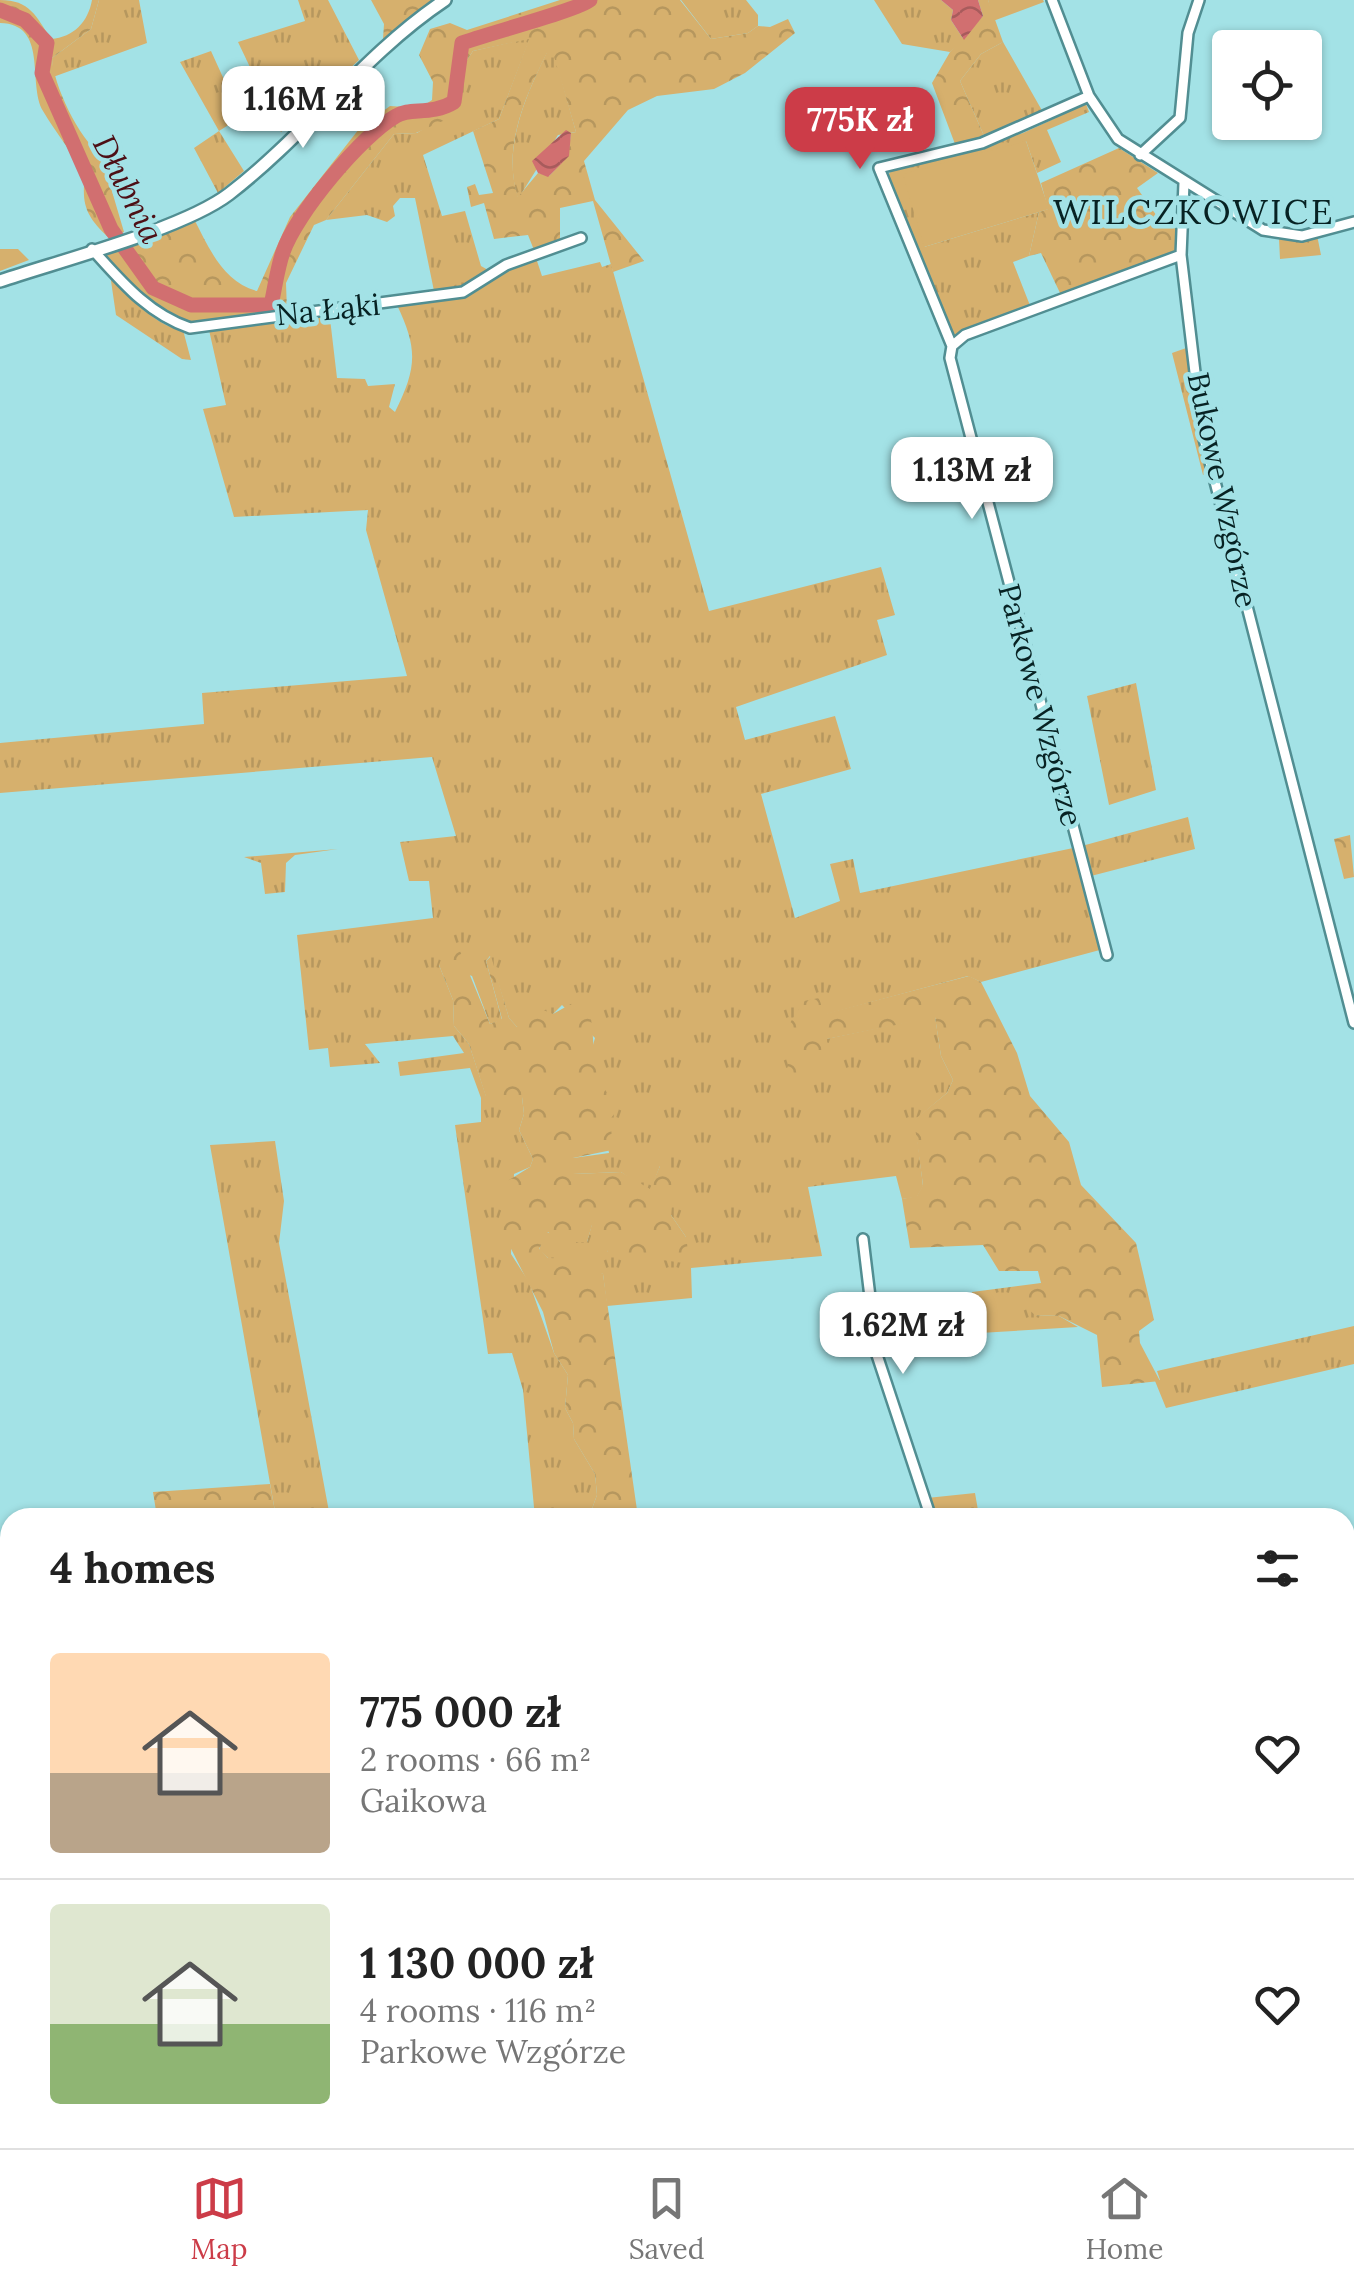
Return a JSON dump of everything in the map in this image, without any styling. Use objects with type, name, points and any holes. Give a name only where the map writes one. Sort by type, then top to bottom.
[{"type":"street","points":[[0,281],[176,220],[228,194],[394,36],[445,0]]},
{"type":"street","points":[[1052,0],[1089,96],[1118,139],[1184,184],[1263,230],[1281,236],[1302,236],[1354,222]]},
{"type":"street","points":[[1140,155],[1180,118],[1188,33],[1199,0]]},
{"type":"street","name":"Parkowe Wzgórze","points":[[1089,96],[982,144],[879,168],[952,346],[950,358],[1107,954]]},
{"type":"street","name":"Bukowe Wzgórze","points":[[1184,184],[1181,254],[1202,431],[1354,1023]]},
{"type":"street","name":"Na Łąki","points":[[97,247],[148,305],[190,328],[463,292],[506,266],[581,238]]},
{"type":"street","points":[[952,346],[965,334],[1181,254]]},
{"type":"street","points":[[863,1239],[877,1355],[928,1508]]},
{"type":"green space","points":[[0,0],[25,6],[51,39],[73,32],[87,15],[92,0],[99,0],[91,29],[52,58],[53,69],[84,137],[101,154],[124,232],[108,237],[90,217],[84,195],[85,176],[43,111],[31,44],[15,26],[0,23]]},
{"type":"green space","points":[[99,0],[139,0],[147,43],[53,77],[52,58],[91,29]]},
{"type":"green space","points":[[298,0],[328,0],[359,60],[281,132],[238,42],[305,21]]},
{"type":"green space","points":[[371,0],[436,0],[383,39],[384,24]]},
{"type":"green space","points":[[560,0],[680,0],[711,39],[748,33],[758,26],[770,27],[788,19],[795,33],[745,73],[714,89],[657,96],[628,110],[584,161],[595,200],[644,261],[613,272],[593,201],[560,208],[560,245],[534,250],[528,235],[494,239],[484,203],[471,207],[467,187],[475,184],[479,195],[493,193],[473,131],[499,119],[529,39],[473,51],[465,63],[454,116],[416,133],[394,134],[326,220],[314,225],[286,283],[287,311],[182,325],[147,299],[101,253],[194,219],[226,272],[257,291],[290,217],[359,129],[390,106],[420,108],[432,100],[433,82],[419,55],[430,29],[450,23],[467,30]],"holes":[[[547,53],[553,53],[576,132],[571,133],[568,156],[549,176],[538,173],[518,197],[513,160],[518,123]]]},
{"type":"green space","points":[[681,0],[746,0],[758,15],[758,26],[748,33],[711,39]]},
{"type":"green space","points":[[874,0],[941,0],[953,10],[951,20],[964,40],[950,52],[902,44]]},
{"type":"green space","points":[[978,0],[988,0],[1003,42],[981,54],[960,81],[985,138],[955,144],[932,83],[950,52],[983,16]]},
{"type":"green space","points":[[988,0],[1043,0],[1044,2],[993,21]]},
{"type":"green space","points":[[530,38],[499,119],[423,155],[442,216],[465,211],[481,266],[488,270],[462,288],[434,291],[415,198],[400,198],[393,206],[395,216],[387,222],[367,215],[326,220],[394,134],[417,133],[459,106],[465,63],[473,51]]},
{"type":"green space","points":[[1003,42],[1044,114],[985,138],[960,81],[981,54]]},
{"type":"green space","points":[[211,51],[241,117],[219,131],[180,62]]},
{"type":"green space","points":[[547,52],[554,53],[576,132],[558,135],[518,199],[514,142],[524,105]]},
{"type":"green space","points":[[1086,104],[1089,112],[1047,130],[1061,162],[1037,173],[1026,141],[924,247],[1039,212],[1029,256],[1013,262],[1031,308],[953,338],[887,176],[894,168],[1023,133]]},
{"type":"green space","points":[[219,131],[244,171],[218,193],[194,148]]},
{"type":"green space","points":[[1026,141],[1049,209],[924,247],[903,174]]},
{"type":"green space","points":[[1119,148],[1158,173],[1137,188],[1159,219],[1179,222],[1176,251],[1061,295],[1041,253],[1029,256],[1039,212],[1048,209],[1041,183]]},
{"type":"green space","points":[[1317,235],[1321,255],[1280,259],[1279,239],[1294,241]]},
{"type":"green space","points":[[0,249],[18,249],[29,260],[0,271]]},
{"type":"green space","points":[[536,258],[542,276],[600,262],[602,267],[611,264],[709,611],[881,567],[895,615],[877,620],[887,655],[736,707],[745,740],[835,716],[851,769],[761,794],[795,918],[840,901],[830,864],[853,859],[860,893],[1078,847],[1188,817],[1195,849],[1091,876],[1111,947],[981,982],[968,976],[823,1015],[826,1039],[935,1016],[941,1056],[953,1080],[947,1093],[915,1120],[923,1186],[917,1197],[902,1199],[896,1176],[808,1187],[822,1256],[691,1268],[692,1298],[607,1306],[603,1274],[548,1258],[539,1250],[545,1232],[587,1242],[592,1224],[599,1222],[608,1252],[686,1237],[671,1215],[660,1166],[651,1189],[646,1190],[621,1172],[573,1174],[573,1158],[609,1153],[591,1052],[595,1038],[562,1005],[553,1014],[517,1027],[509,1018],[490,956],[486,961],[502,1020],[490,1024],[472,976],[439,965],[453,1000],[454,1026],[469,1044],[486,1096],[522,1097],[524,1114],[519,1130],[533,1159],[530,1167],[514,1174],[511,1254],[529,1282],[554,1353],[568,1375],[565,1408],[573,1423],[574,1439],[595,1474],[597,1495],[592,1508],[534,1508],[523,1390],[512,1353],[488,1354],[455,1125],[481,1122],[481,1098],[470,1068],[400,1076],[398,1062],[464,1053],[453,1036],[365,1044],[380,1063],[330,1067],[328,1048],[309,1050],[297,935],[433,918],[429,881],[409,881],[400,842],[456,836],[432,757],[0,793],[0,743],[204,724],[202,693],[407,676],[366,530],[368,510],[234,517],[203,409],[226,405],[209,330],[329,310],[337,378],[365,379],[368,386],[395,384],[389,407],[395,412],[408,383],[412,358],[409,334],[397,305],[467,295],[507,268]]},
{"type":"green space","points":[[110,274],[152,316],[183,330],[191,360],[182,359],[116,315]]},
{"type":"green space","points":[[1189,347],[1208,474],[1203,475],[1172,353]]},
{"type":"green space","points":[[1136,683],[1156,790],[1109,805],[1087,696]]},
{"type":"green space","points":[[1350,835],[1354,877],[1344,879],[1334,839]]},
{"type":"green space","points":[[338,849],[295,855],[286,863],[285,892],[265,894],[261,863],[244,857]]},
{"type":"green space","points":[[460,951],[490,1024],[502,1019],[486,961],[491,956],[509,1018],[517,1027],[522,1014],[541,1009],[553,1014],[578,1000],[589,1007],[597,1072],[619,1108],[611,1118],[612,1150],[573,1158],[573,1174],[621,1172],[650,1189],[660,1166],[660,1148],[667,1148],[674,1186],[671,1215],[686,1237],[690,1264],[608,1252],[598,1237],[598,1223],[592,1225],[587,1242],[558,1242],[548,1232],[539,1249],[548,1258],[578,1259],[603,1274],[637,1508],[592,1508],[597,1495],[595,1474],[574,1439],[573,1423],[565,1408],[568,1375],[554,1353],[543,1312],[498,1223],[509,1180],[530,1167],[533,1159],[519,1130],[524,1114],[522,1097],[486,1097],[469,1044],[454,1026],[453,1000],[439,965],[442,957]]},
{"type":"green space","points":[[969,976],[981,982],[1017,1053],[1030,1096],[1069,1142],[1081,1185],[1136,1243],[1154,1320],[1139,1331],[1140,1343],[1160,1381],[1102,1387],[1097,1335],[1059,1316],[1035,1315],[1028,1309],[1029,1291],[1041,1283],[1038,1271],[999,1271],[983,1245],[910,1248],[902,1199],[917,1196],[923,1185],[914,1120],[947,1093],[953,1080],[941,1056],[935,1017],[827,1039],[828,1076],[787,1081],[790,1023],[804,1001],[819,998],[824,1014]]},
{"type":"green space","points":[[275,1141],[284,1201],[279,1243],[328,1508],[274,1508],[210,1145]]},
{"type":"green space","points":[[1041,1283],[1035,1315],[1059,1316],[1078,1327],[980,1333],[972,1292]]},
{"type":"green space","points":[[1354,1326],[1354,1364],[1166,1408],[1155,1381],[1160,1380],[1157,1371]]},
{"type":"green space","points":[[270,1484],[274,1508],[156,1508],[153,1492]]},
{"type":"green space","points":[[975,1493],[978,1508],[931,1508],[927,1498]]},
{"type":"water","points":[[941,0],[978,0],[983,16],[964,40],[951,20],[953,10]]},
{"type":"water","points":[[566,130],[571,133],[569,156],[548,177],[538,173],[532,161]]},
{"type":"waterway","name":"Dłubnia","points":[[0,10],[25,20],[47,43],[42,73],[111,229],[153,288],[191,305],[271,305],[290,236],[348,158],[396,116],[454,102],[462,43],[590,0]]},
{"type":"district","name":"WILCZKOWICE","points":[[1194,212]]}]
